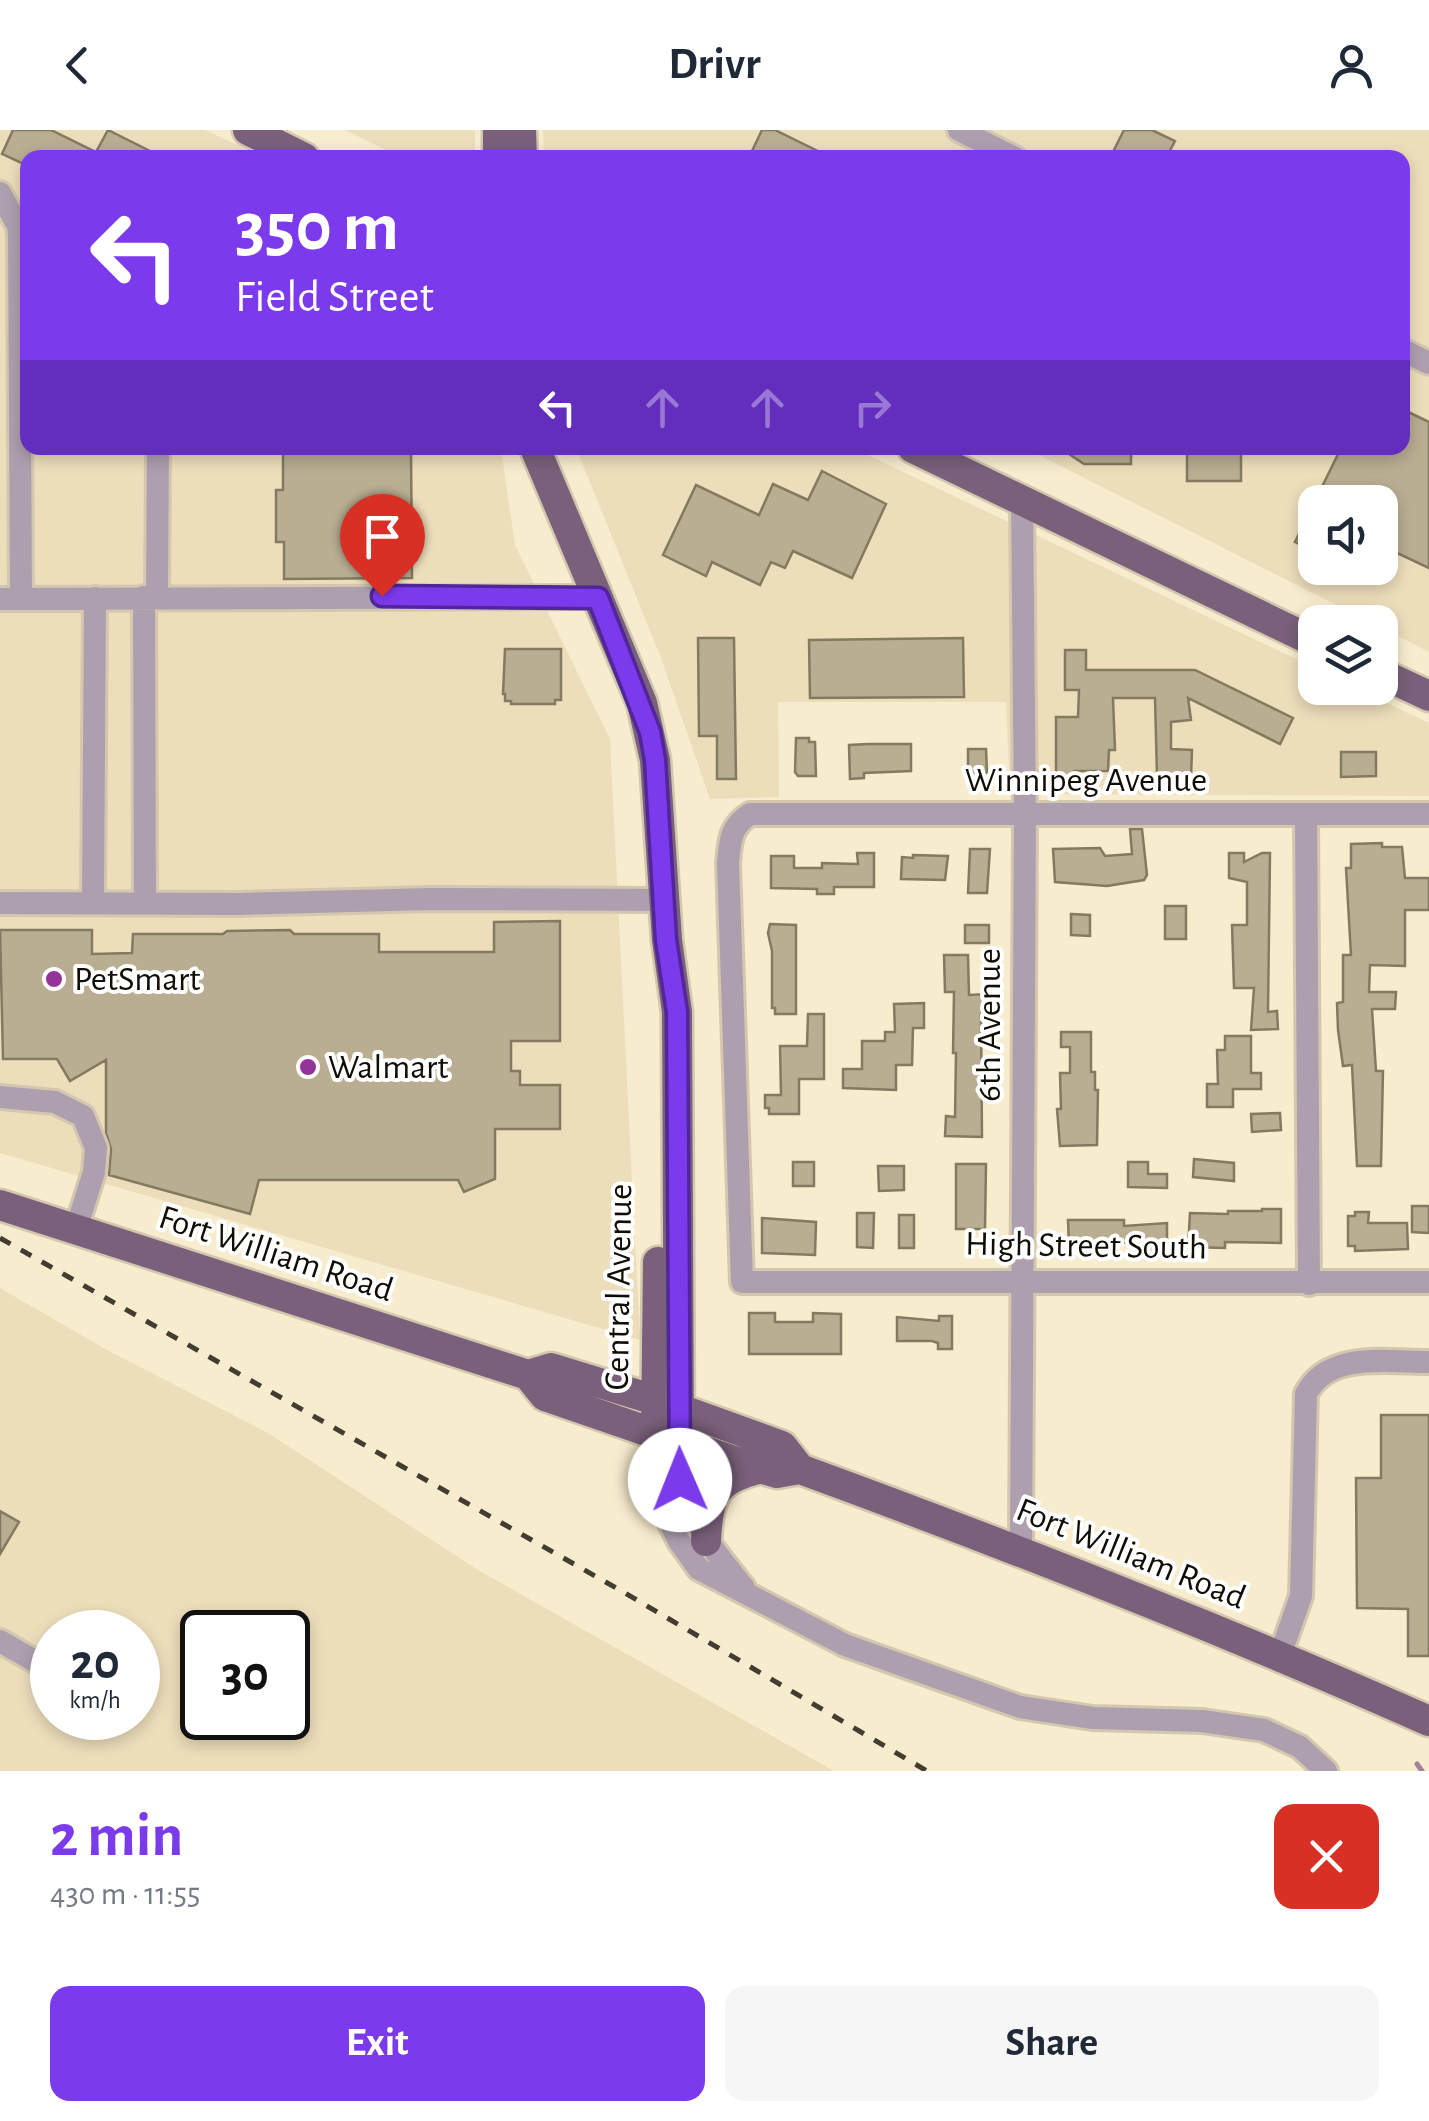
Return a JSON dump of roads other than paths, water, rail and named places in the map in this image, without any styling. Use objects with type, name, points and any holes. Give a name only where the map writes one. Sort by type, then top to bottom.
[{"type":"main road","points":[[254,141],[280,150]]},
{"type":"main road","name":"Central Avenue","points":[[538,455],[650,732],[666,940],[677,1012],[667,1438]]},
{"type":"main road","points":[[928,455],[1298,634]]},
{"type":"main road","points":[[1398,681],[1429,696]]},
{"type":"main road","name":"Fort William Road","points":[[0,1205],[528,1375],[545,1396],[667,1438],[777,1472],[800,1470],[1021,1550],[1280,1655],[1429,1721]]},
{"type":"main road","name":"Fort William Road","points":[[528,1375],[552,1368],[667,1405],[782,1446],[800,1470]]},
{"type":"main road","points":[[706,1542],[707,1511],[715,1491],[726,1480],[762,1468]]},
{"type":"street","points":[[959,130],[998,150]]},
{"type":"street","points":[[0,194],[20,235],[11,598],[598,598]]},
{"type":"street","points":[[145,904],[150,598],[158,455]]},
{"type":"street","name":"6th Avenue","points":[[1021,1550],[1025,816],[1022,500]]},
{"type":"street","points":[[93,903],[95,598]]},
{"type":"street","name":"Winnipeg Avenue","points":[[742,1282],[728,863],[730,838],[737,822],[750,814],[1429,814]]},
{"type":"street","points":[[1306,814],[1309,1284]]},
{"type":"street","points":[[0,903],[431,898],[665,900]]},
{"type":"street","points":[[0,1097],[55,1102],[83,1116],[96,1148],[94,1172],[76,1229]]},
{"type":"street","name":"High Street South","points":[[742,1282],[1429,1282]]},
{"type":"street","points":[[1280,1655],[1301,1596],[1306,1394],[1315,1378],[1354,1362],[1429,1362]]},
{"type":"street","name":"Central Avenue","points":[[667,1438],[690,1511],[706,1542],[749,1595]]},
{"type":"street","name":"Central Avenue","points":[[667,1438],[662,1507],[699,1569],[845,1646],[1020,1707],[1093,1718],[1202,1721],[1264,1730],[1300,1747],[1326,1771]]},
{"type":"street","points":[[0,1640],[30,1658]]},
{"type":"waterway","points":[[1417,1764],[1422,1771]]},
{"type":"railway","points":[[0,1238],[625,1593],[927,1771]]},
{"type":"place","name":"PetSmart","points":[[54,979]]},
{"type":"place","name":"Walmart","points":[[308,1067]]}]
